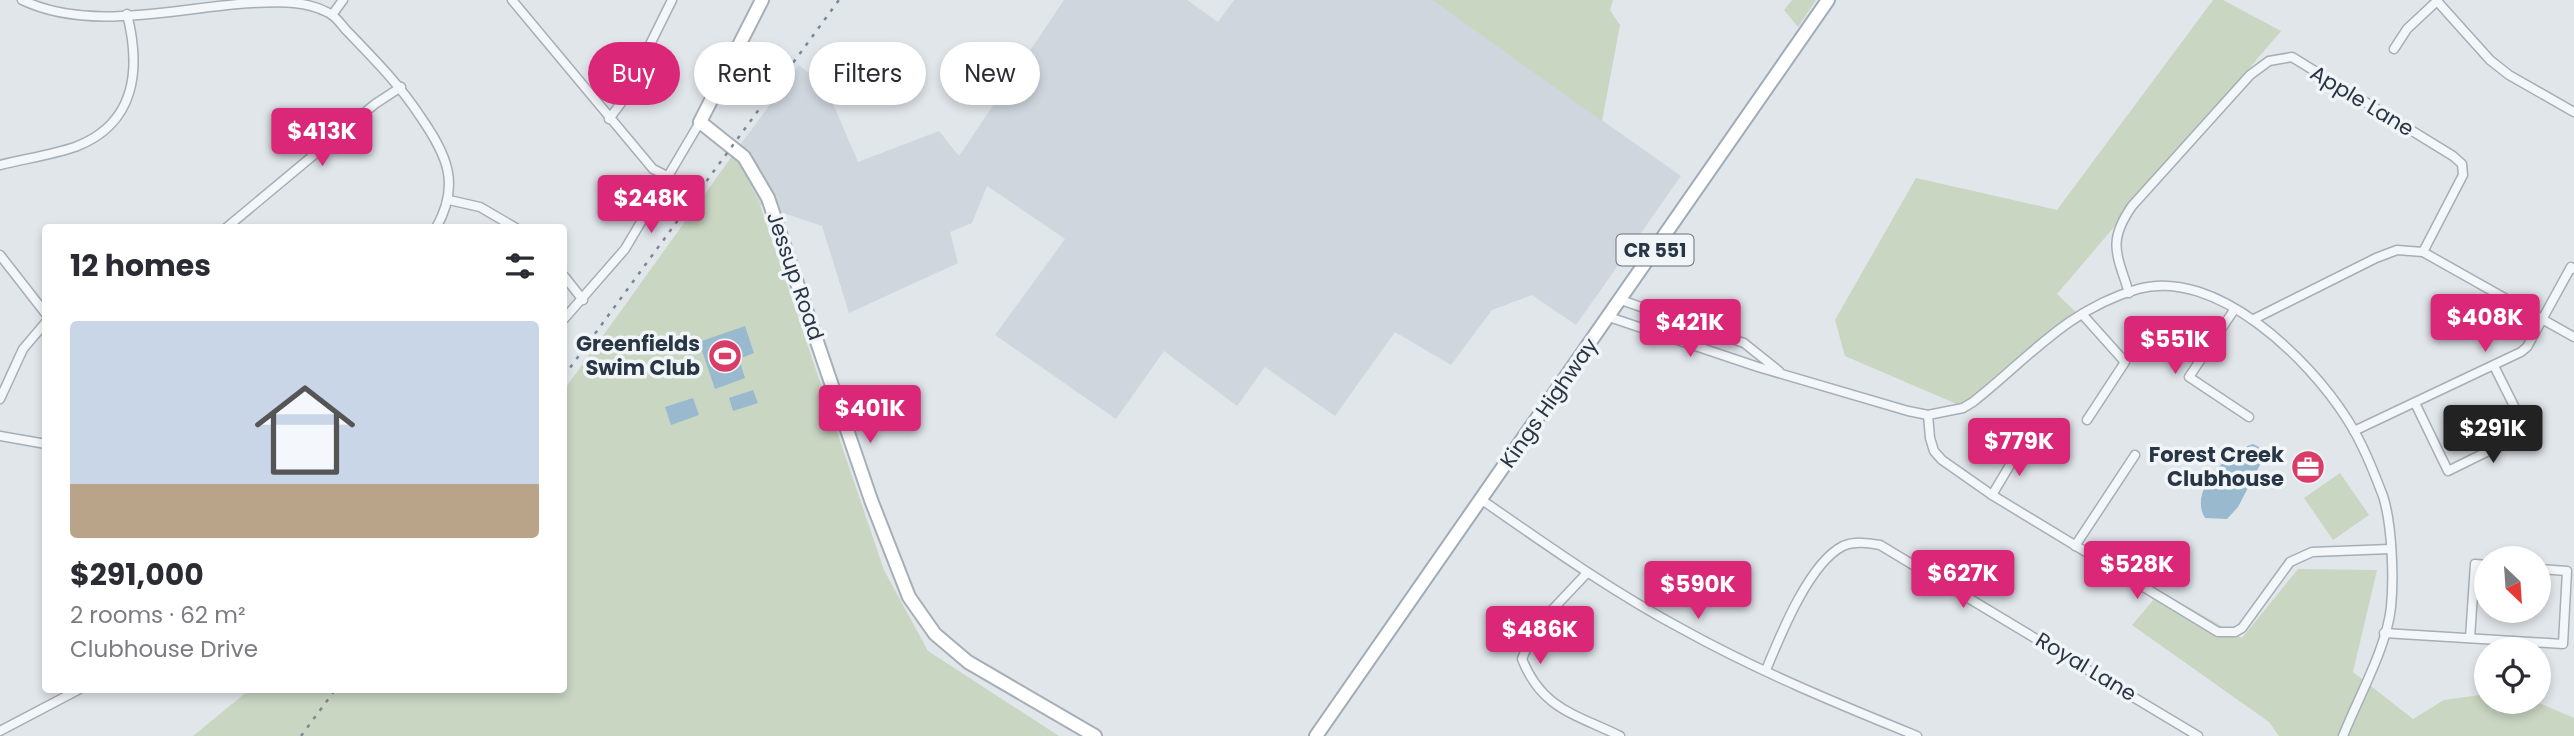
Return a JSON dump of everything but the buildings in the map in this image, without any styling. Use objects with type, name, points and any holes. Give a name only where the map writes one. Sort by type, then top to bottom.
[{"type":"street","points":[[22,0],[51,12],[127,14],[281,2],[309,4],[332,15],[401,87],[442,151],[449,176],[449,200],[438,224]]},
{"type":"street","points":[[332,15],[343,0]]},
{"type":"street","points":[[609,119],[621,103],[672,0]]},
{"type":"street","points":[[567,316],[625,249],[700,122],[762,0]]},
{"type":"street","name":"Kings Highway","points":[[1316,736],[1828,0]]},
{"type":"street","points":[[2394,49],[2407,29],[2437,0],[2490,60],[2509,75],[2574,112]]},
{"type":"street","points":[[517,2],[609,119],[653,170],[669,177]]},
{"type":"street","points":[[0,165],[76,146],[114,119],[135,80],[135,55],[127,14]]},
{"type":"street","name":"Apple Lane","points":[[2129,293],[2115,250],[2117,227],[2132,206],[2242,83],[2259,67],[2280,58],[2292,57],[2462,164],[2463,176],[2459,186],[2423,252]]},
{"type":"street","points":[[231,224],[374,104],[401,87]]},
{"type":"street","name":"Jessup Road","points":[[700,122],[744,157],[768,198],[875,512],[909,597],[935,634],[968,662],[1095,736]]},
{"type":"street","points":[[449,200],[480,207],[509,224]]},
{"type":"street","points":[[2254,319],[2397,250],[2423,252],[2574,337]]},
{"type":"street","points":[[0,255],[42,309]]},
{"type":"street","points":[[2354,431],[2494,366],[2527,347],[2571,267],[2574,269]]},
{"type":"street","points":[[567,280],[583,300]]},
{"type":"street","points":[[1609,317],[1818,385],[1928,415],[1963,408],[2050,333],[2082,314],[2140,288],[2174,287],[2205,293],[2254,319],[2318,381],[2354,431],[2384,498],[2390,549],[2391,607],[2384,634],[2343,736]]},
{"type":"street","points":[[1620,300],[1744,343],[1779,371]]},
{"type":"street","points":[[2234,310],[2189,377],[2249,417]]},
{"type":"street","points":[[2082,314],[2125,362],[2087,420]]},
{"type":"street","points":[[0,399],[23,349],[42,327]]},
{"type":"street","points":[[2414,403],[2448,471],[2527,432],[2494,366]]},
{"type":"street","points":[[1928,415],[1934,451],[1942,460],[1992,495],[2218,632],[2235,632],[2242,628],[2290,562],[2312,552],[2390,549]]},
{"type":"street","points":[[0,436],[42,443]]},
{"type":"street","points":[[1992,495],[2022,445]]},
{"type":"street","points":[[2075,546],[2135,455]]},
{"type":"street","points":[[1482,500],[1587,573],[1684,630],[1894,732],[1917,736]]},
{"type":"street","name":"Royal Lane","points":[[1766,670],[1783,628],[1818,570],[1830,556],[1843,547],[1861,542],[1881,545],[2198,736]]},
{"type":"street","points":[[2384,634],[2563,645],[2567,572],[2552,570]]},
{"type":"street","points":[[1587,573],[1535,628],[1522,659],[1538,692],[1552,703],[1620,736]]},
{"type":"street","points":[[2470,638],[2474,579]]},
{"type":"street","points":[[0,731],[72,693]]},
{"type":"shaded area","points":[[1064,0],[1187,0],[1218,22],[1234,0],[1432,0],[1681,176],[1576,325],[1532,295],[1492,310],[1451,365],[1395,332],[1335,416],[1265,367],[1237,406],[1164,351],[1116,419],[995,335],[1065,239],[987,186],[972,223],[950,232],[958,263],[849,313],[822,226],[760,205],[735,152],[770,105],[795,105],[795,70],[799,65],[809,73],[809,105],[834,105],[858,162],[939,131],[959,156],[993,105],[1040,105],[1040,42],[1036,42]]},
{"type":"green space","points":[[1432,0],[1613,0],[1610,10],[1620,25],[1602,121]]},
{"type":"green space","points":[[1792,0],[1816,0],[1798,27],[1784,10]]},
{"type":"green space","points":[[2213,0],[2223,0],[2281,31],[2057,294],[2079,315],[1966,408],[1845,356],[1835,320],[1916,178],[2057,210]]},
{"type":"green space","points":[[735,152],[760,205],[884,570],[928,651],[1059,736],[193,736],[245,693],[567,693],[567,386]]},
{"type":"green space","points":[[2340,473],[2369,515],[2333,540],[2304,498]]},
{"type":"green space","points":[[2298,569],[2377,570],[2353,672],[2413,719],[2444,700],[2474,696],[2474,714],[2551,714],[2551,708],[2574,718],[2574,736],[2279,736],[2269,722],[2132,625],[2161,591],[2242,638]]},
{"type":"water","name":"Greenfields Swim Club","points":[[745,326],[754,353],[739,359],[745,378],[715,389],[699,342]]},
{"type":"water","points":[[753,390],[758,403],[733,411],[729,398]]},
{"type":"water","points":[[693,398],[699,415],[671,425],[665,407]]},
{"type":"water","points":[[2253,444],[2259,447],[2257,453],[2261,463],[2238,507],[2227,519],[2205,518],[2201,507],[2202,496],[2213,474],[2232,455]]},
{"type":"railway","points":[[567,372],[839,0]]},
{"type":"railway","points":[[301,736],[333,693]]},
{"type":"place","name":"Greenfields Swim Club","points":[[725,356]]},
{"type":"place","name":"Forest Creek Clubhouse","points":[[2308,467]]}]
